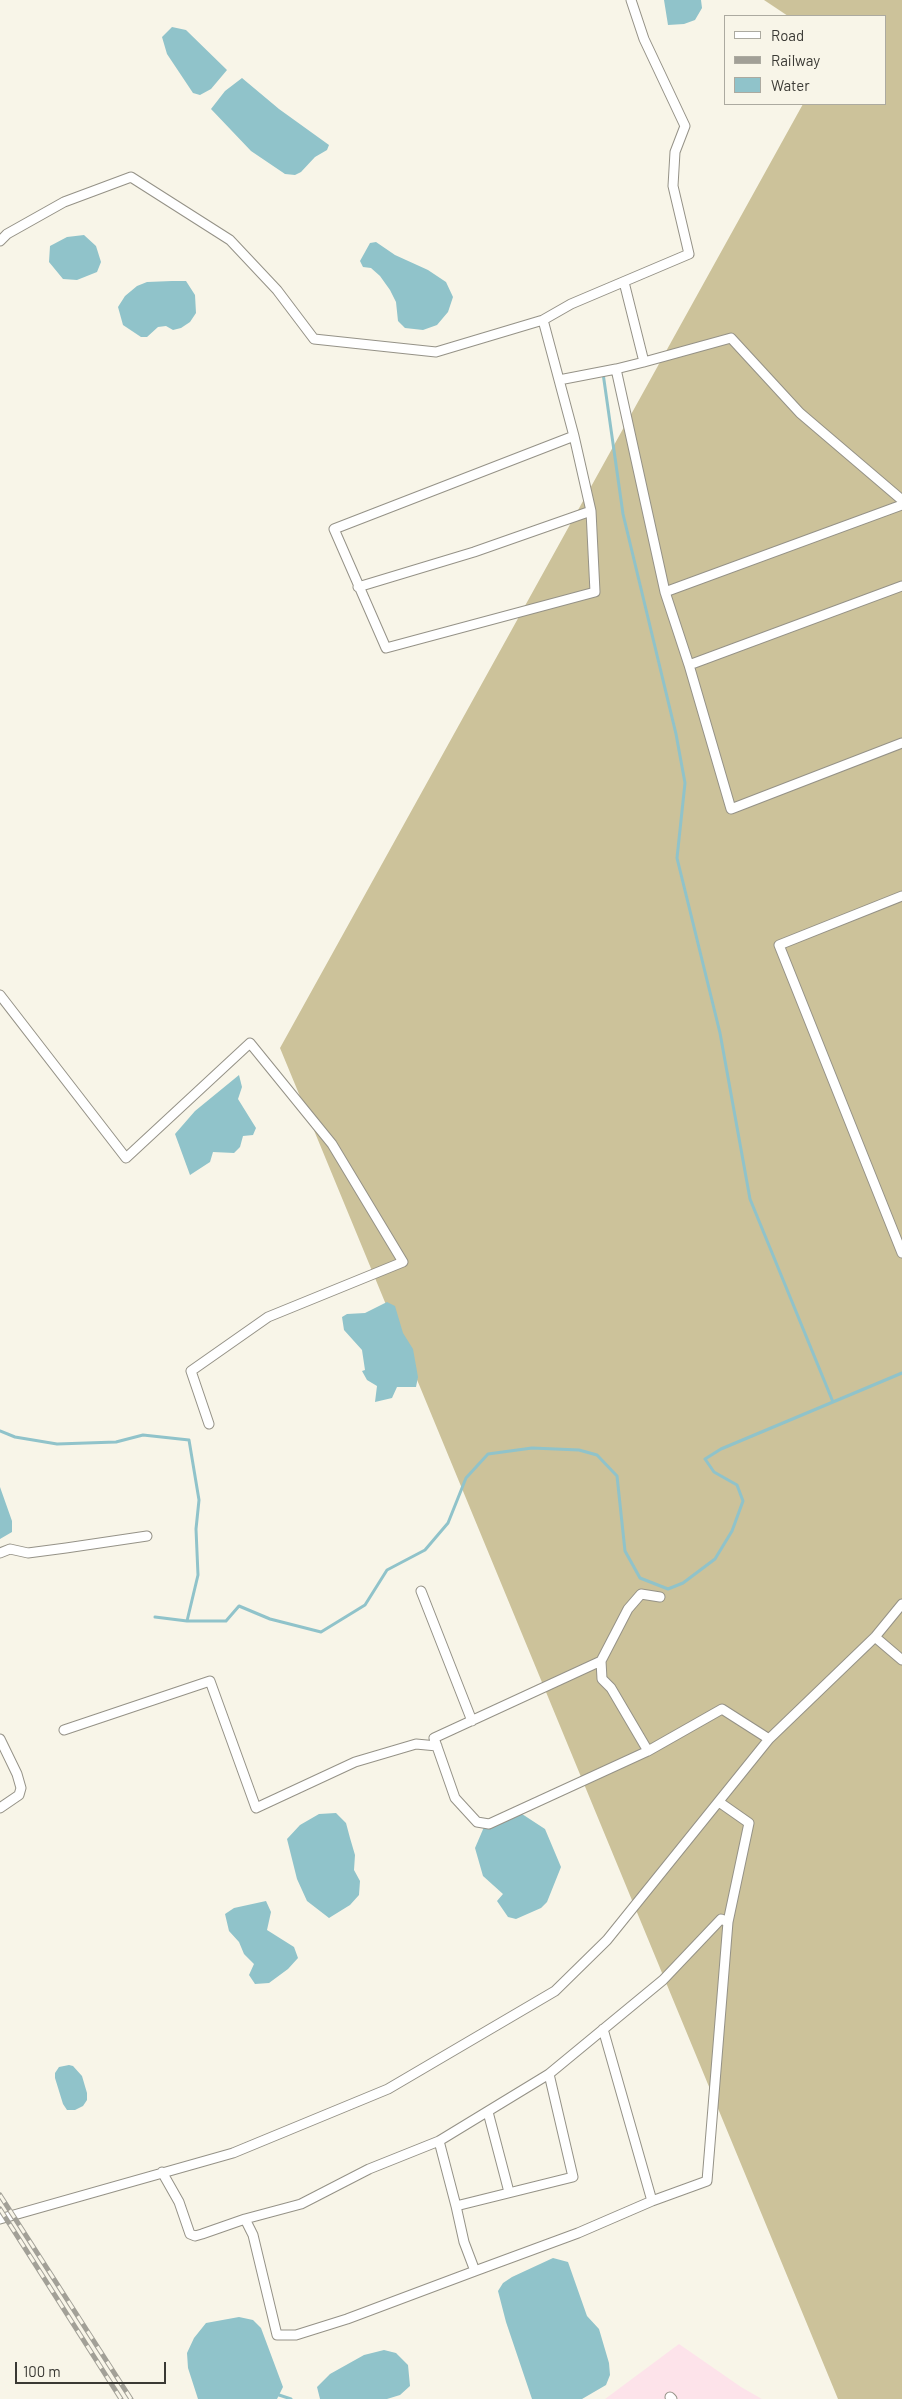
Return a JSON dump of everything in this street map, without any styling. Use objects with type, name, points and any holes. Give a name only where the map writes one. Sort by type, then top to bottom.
[{"type":"street","points":[[0,241],[7,234],[64,202],[131,178],[230,240],[277,290],[314,339],[436,352],[543,320],[571,304],[689,254],[673,186],[675,152],[685,126],[644,39],[631,0]]},
{"type":"street","points":[[624,282],[644,362]]},
{"type":"street","points":[[543,320],[574,436],[591,511],[595,592],[386,648],[334,529],[574,436]]},
{"type":"street","points":[[559,380],[616,369],[731,338],[800,413],[902,500]]},
{"type":"street","points":[[616,369],[665,592],[689,665],[731,809],[902,744]]},
{"type":"street","points":[[665,592],[902,505]]},
{"type":"street","points":[[358,587],[474,552],[591,511]]},
{"type":"street","points":[[689,665],[902,586]]},
{"type":"street","points":[[902,896],[779,945],[902,1253]]},
{"type":"street","points":[[0,995],[126,1158],[250,1043],[332,1144],[403,1262],[268,1317],[192,1371],[208,1424]]},
{"type":"street","points":[[0,1553],[10,1549],[28,1553],[147,1536]]},
{"type":"street","points":[[421,1591],[472,1721]]},
{"type":"street","points":[[648,1751],[611,1688],[602,1679],[601,1661],[628,1609],[641,1594],[660,1597]]},
{"type":"street","points":[[0,2219],[232,2153],[388,2088],[555,1991],[607,1940],[769,1739],[875,1637],[902,1604]]},
{"type":"street","points":[[875,1637],[902,1660]]},
{"type":"street","points":[[601,1661],[434,1738],[454,1798],[477,1822],[489,1824],[648,1751],[722,1709],[769,1739]]},
{"type":"street","points":[[64,1730],[210,1681],[256,1808],[355,1762],[416,1744],[437,1746]]},
{"type":"street","points":[[0,1738],[14,1767],[21,1788],[19,1795],[0,1808]]},
{"type":"street","points":[[245,2219],[253,2235],[277,2335],[296,2335],[326,2326],[578,2233],[652,2201],[707,2181],[728,1922],[749,1823],[718,1802]]},
{"type":"street","points":[[162,2172],[179,2202],[190,2234],[202,2234],[245,2219],[301,2204],[369,2169],[440,2141],[549,2074],[663,1980],[721,1919],[728,1922]]},
{"type":"street","points":[[603,2029],[652,2201]]},
{"type":"street","points":[[456,2206],[573,2177],[549,2074]]},
{"type":"street","points":[[488,2112],[509,2192]]},
{"type":"street","points":[[440,2141],[464,2242],[475,2270]]},
{"type":"shaded area","points":[[764,0],[902,0],[902,2399],[838,2399],[280,1048],[802,105],[887,105],[887,15],[786,15]]},
{"type":"shaded area","points":[[679,2344],[741,2387],[762,2399],[605,2399]]},
{"type":"water","points":[[664,0],[701,0],[702,8],[695,20],[684,24],[668,25]]},
{"type":"water","points":[[172,27],[186,30],[227,70],[211,89],[200,95],[193,93],[167,54],[162,37]]},
{"type":"water","points":[[242,78],[279,109],[329,145],[327,150],[315,157],[301,172],[295,175],[285,174],[251,151],[211,109],[225,91]]},
{"type":"water","points":[[84,235],[96,246],[101,262],[97,272],[77,280],[63,279],[49,262],[50,246],[67,237]]},
{"type":"water","points":[[376,242],[395,255],[428,270],[446,282],[453,297],[448,312],[437,325],[423,330],[405,328],[398,321],[396,302],[390,290],[380,276],[371,268],[363,267],[360,261],[370,243]]},
{"type":"water","points":[[186,281],[195,295],[196,313],[190,322],[181,328],[173,330],[166,326],[158,327],[147,337],[141,337],[123,325],[118,307],[125,296],[137,286],[147,282]]},
{"type":"water","points":[[239,1075],[242,1087],[238,1099],[256,1128],[253,1135],[243,1136],[240,1147],[234,1153],[213,1152],[210,1162],[190,1175],[175,1134],[195,1111]]},
{"type":"water","points":[[387,1302],[395,1306],[403,1333],[413,1349],[418,1377],[416,1387],[397,1387],[392,1398],[375,1402],[377,1386],[367,1380],[362,1371],[365,1370],[362,1350],[344,1330],[342,1317],[347,1314],[365,1313]]},
{"type":"water","points":[[0,1487],[12,1521],[12,1532],[0,1539]]},
{"type":"water","points":[[336,1813],[346,1823],[355,1855],[354,1870],[360,1881],[359,1895],[350,1905],[329,1918],[307,1901],[297,1879],[287,1839],[300,1825],[319,1814]]},
{"type":"water","points":[[522,1814],[545,1829],[561,1867],[547,1902],[541,1908],[516,1919],[508,1917],[497,1901],[503,1894],[483,1876],[475,1848],[484,1827]]},
{"type":"water","points":[[266,1901],[271,1912],[267,1930],[294,1947],[298,1958],[288,1969],[269,1983],[255,1984],[249,1975],[254,1964],[244,1954],[239,1942],[229,1931],[225,1914],[234,1908]]},
{"type":"water","points":[[73,2066],[82,2076],[87,2093],[87,2100],[83,2106],[75,2110],[67,2110],[63,2104],[55,2078],[55,2073],[59,2067]]},
{"type":"water","points":[[553,2258],[568,2262],[587,2316],[599,2329],[609,2363],[610,2375],[606,2385],[582,2399],[532,2399],[506,2322],[498,2291],[503,2283],[512,2277]]},
{"type":"water","points":[[239,2317],[253,2320],[261,2328],[283,2387],[277,2399],[198,2399],[188,2368],[187,2353],[194,2338],[206,2323]]},
{"type":"water","points":[[384,2350],[396,2353],[408,2365],[410,2386],[400,2395],[387,2399],[320,2399],[317,2387],[330,2374],[364,2355]]},
{"type":"waterway","points":[[603,373],[623,514],[676,734],[685,783],[677,858],[720,1033],[750,1199],[833,1402]]},
{"type":"waterway","points":[[155,1617],[187,1621],[226,1621],[239,1606],[270,1619],[321,1632],[365,1605],[387,1570],[425,1550],[448,1523],[466,1478],[488,1454],[532,1448],[579,1450],[597,1455],[617,1476],[625,1551],[640,1578],[668,1589],[683,1583],[715,1559],[732,1531],[743,1501],[737,1485],[714,1472],[705,1459],[721,1449],[902,1373]]},
{"type":"waterway","points":[[0,1431],[15,1437],[57,1444],[116,1442],[143,1435],[189,1440],[199,1500],[196,1529],[198,1575],[187,1621]]},
{"type":"waterway","points":[[279,2395],[291,2399]]},
{"type":"railway","points":[[0,2195],[131,2399]]},
{"type":"railway","points":[[0,2209],[121,2399]]}]
